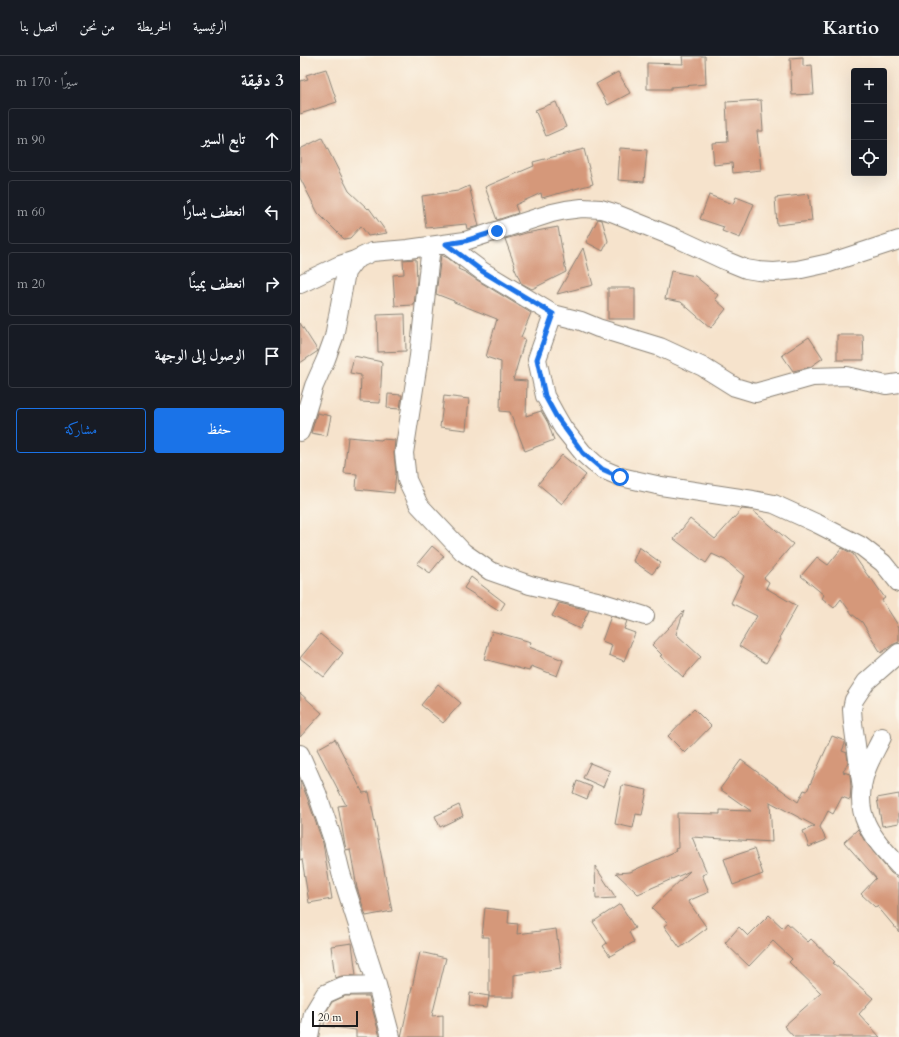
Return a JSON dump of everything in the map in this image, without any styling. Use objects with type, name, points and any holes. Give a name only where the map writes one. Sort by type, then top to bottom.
[{"type":"street","points":[[300,284],[372,252],[465,241],[552,213],[582,208],[601,209],[632,219],[724,260],[746,269],[758,271],[774,272],[797,270],[830,263],[899,240]]},
{"type":"street","points":[[439,245],[553,314],[581,321],[598,328],[660,347],[704,367],[735,387],[756,393],[812,377],[847,376],[886,385],[899,383]]},
{"type":"street","points":[[439,245],[419,356],[404,453],[408,480],[419,505],[463,552],[490,571],[530,585],[597,601],[644,616]]},
{"type":"street","points":[[300,432],[314,386],[334,337],[346,272],[355,260]]},
{"type":"street","points":[[553,314],[537,359],[545,396],[563,428],[583,453],[594,463],[602,469],[620,477],[661,486],[774,504],[861,546],[883,563],[899,583]]},
{"type":"street","points":[[862,788],[853,723],[852,709],[854,700],[866,682],[899,653]]},
{"type":"street","points":[[882,737],[866,771],[860,800],[861,810],[864,821],[880,845],[899,866]]},
{"type":"street","points":[[300,754],[333,840],[341,873],[377,985],[391,1037]]},
{"type":"street","points":[[309,1037],[313,1014],[324,994],[343,986],[377,985]]},
{"type":"building","points":[[682,56],[705,56],[706,84],[671,87],[671,89],[647,89],[647,63],[683,64]]},
{"type":"building","points":[[803,57],[803,66],[812,65],[814,94],[792,95],[790,58]]},
{"type":"building","points":[[326,69],[337,102],[300,114],[300,81],[308,79],[306,75]]},
{"type":"building","points":[[618,72],[630,93],[608,105],[596,84]]},
{"type":"building","points":[[761,100],[763,131],[757,131],[761,170],[733,173],[732,163],[714,165],[712,143],[728,142],[726,102]]},
{"type":"building","points":[[556,102],[566,127],[546,136],[535,110]]},
{"type":"building","points":[[322,138],[349,191],[368,209],[369,208],[387,233],[368,236],[361,226],[350,238],[344,239],[318,213],[300,178],[300,149]]},
{"type":"building","points":[[620,148],[647,150],[644,182],[618,180]]},
{"type":"building","points":[[584,149],[593,184],[542,198],[541,193],[515,205],[518,213],[497,220],[485,187],[534,166],[533,162]]},
{"type":"building","points":[[469,186],[479,226],[467,229],[466,224],[426,228],[422,196],[458,191]]},
{"type":"building","points":[[809,194],[812,221],[777,225],[775,198]]},
{"type":"building","points":[[709,195],[733,204],[736,197],[754,204],[740,238],[722,231],[724,227],[700,219]]},
{"type":"building","points":[[598,219],[602,220],[608,241],[603,251],[586,242]]},
{"type":"building","points":[[558,227],[566,272],[532,289],[521,283],[505,239],[526,233]]},
{"type":"building","points":[[583,248],[593,285],[557,294]]},
{"type":"building","points":[[441,255],[448,258],[459,267],[458,269],[531,313],[521,337],[525,339],[513,380],[527,381],[526,416],[541,411],[548,423],[554,440],[525,451],[510,412],[500,411],[501,362],[486,357],[497,319],[436,294]]},
{"type":"building","points":[[416,259],[417,280],[414,305],[395,306],[393,275],[404,274],[403,260]]},
{"type":"building","points":[[671,271],[695,276],[718,295],[715,299],[726,309],[711,328],[681,302],[665,299]]},
{"type":"building","points":[[608,288],[635,288],[635,319],[608,319]]},
{"type":"building","points":[[405,314],[406,351],[378,352],[377,315]]},
{"type":"building","points":[[300,323],[318,351],[300,363]]},
{"type":"building","points":[[837,335],[863,335],[864,360],[837,360]]},
{"type":"building","points":[[809,337],[823,358],[810,367],[793,371],[782,355]]},
{"type":"building","points":[[354,356],[382,362],[380,403],[360,402],[361,375],[350,373]]},
{"type":"building","points":[[388,394],[402,395],[400,409],[387,408]]},
{"type":"building","points":[[444,396],[469,399],[466,430],[440,427]]},
{"type":"building","points":[[317,413],[331,416],[327,436],[311,433]]},
{"type":"building","points":[[348,437],[395,440],[394,452],[396,473],[394,493],[356,489],[357,474],[344,473]]},
{"type":"building","points":[[562,455],[586,475],[562,504],[538,484]]},
{"type":"building","points":[[742,509],[752,510],[793,544],[764,578],[769,582],[766,588],[797,606],[779,638],[781,639],[766,663],[739,646],[757,616],[731,603],[744,576],[725,560],[712,554],[706,563],[674,539],[690,519],[715,539]]},
{"type":"building","points":[[432,546],[444,556],[430,573],[417,564]]},
{"type":"building","points":[[639,547],[661,563],[652,574],[633,561]]},
{"type":"building","points":[[842,548],[853,554],[871,578],[885,598],[882,600],[899,627],[899,642],[881,653],[862,622],[852,614],[841,599],[834,608],[822,598],[824,595],[801,576],[817,557],[828,565]]},
{"type":"building","points":[[471,577],[505,603],[500,611],[464,588]]},
{"type":"building","points":[[559,603],[589,610],[580,629],[552,616]]},
{"type":"building","points":[[684,611],[676,634],[701,657],[683,677],[660,656],[662,655],[652,645]]},
{"type":"building","points":[[611,616],[627,621],[624,629],[635,633],[624,661],[609,655],[612,645],[602,641]]},
{"type":"building","points":[[492,631],[531,642],[529,647],[563,660],[557,676],[531,666],[529,671],[484,659]]},
{"type":"building","points":[[320,634],[343,653],[324,677],[300,658]]},
{"type":"building","points":[[438,684],[461,703],[443,723],[421,705]]},
{"type":"building","points":[[300,693],[322,713],[300,737]]},
{"type":"building","points":[[694,709],[711,726],[685,753],[668,736]]},
{"type":"building","points":[[832,736],[845,741],[842,751],[847,753],[848,762],[843,772],[850,774],[851,787],[850,800],[842,797],[833,814],[828,811],[820,827],[826,840],[809,847],[803,831],[815,826],[770,802],[772,842],[692,837],[707,873],[702,875],[709,892],[688,901],[707,928],[680,948],[664,926],[668,923],[652,908],[690,871],[638,894],[616,873],[630,872],[676,851],[675,849],[678,848],[677,813],[720,814],[720,810],[751,811],[720,789],[741,760],[798,802],[804,790],[807,791]]},
{"type":"building","points":[[335,739],[363,793],[369,792],[392,911],[366,916],[357,888],[350,849],[346,850],[338,806],[346,805],[317,749]]},
{"type":"building","points":[[590,763],[610,771],[603,787],[583,778]]},
{"type":"building","points":[[300,780],[323,843],[332,899],[309,903],[302,859],[300,860]]},
{"type":"building","points":[[577,781],[592,787],[587,799],[573,793]]},
{"type":"building","points":[[622,785],[647,790],[642,815],[636,814],[633,828],[615,824]]},
{"type":"building","points":[[899,794],[899,823],[882,826],[877,798]]},
{"type":"building","points":[[459,805],[463,816],[440,827],[435,816]]},
{"type":"building","points":[[858,829],[864,840],[879,859],[891,873],[899,878],[899,932],[877,906],[875,907],[861,894],[876,878],[844,842]]},
{"type":"building","points":[[754,849],[763,874],[733,885],[724,859]]},
{"type":"building","points":[[595,866],[616,898],[596,899]]},
{"type":"building","points":[[620,904],[635,928],[629,932],[634,942],[610,956],[603,946],[607,943],[593,922]]},
{"type":"building","points":[[485,908],[509,911],[508,923],[518,924],[517,934],[556,929],[561,968],[514,975],[514,997],[489,997],[489,937],[482,937]]},
{"type":"building","points":[[769,915],[783,928],[787,923],[808,942],[811,939],[835,962],[833,963],[873,998],[859,1014],[880,1037],[794,1037],[784,1026],[821,993],[789,962],[792,959],[773,941],[749,966],[725,943],[739,927],[748,936]]},
{"type":"building","points":[[352,943],[356,975],[335,978],[331,946]]},
{"type":"building","points":[[420,952],[446,958],[432,1016],[443,1015],[443,1037],[401,1037]]},
{"type":"building","points":[[470,993],[489,996],[487,1008],[469,1006]]},
{"type":"building","points":[[345,996],[369,996],[380,1037],[356,1037],[356,1030],[324,1026],[325,1014],[332,1002]]},
{"type":"route","points":[[497,231],[465,241],[446,244],[482,271],[553,314],[544,335],[537,359],[545,396],[563,428],[583,453],[602,469],[620,477]]}]
